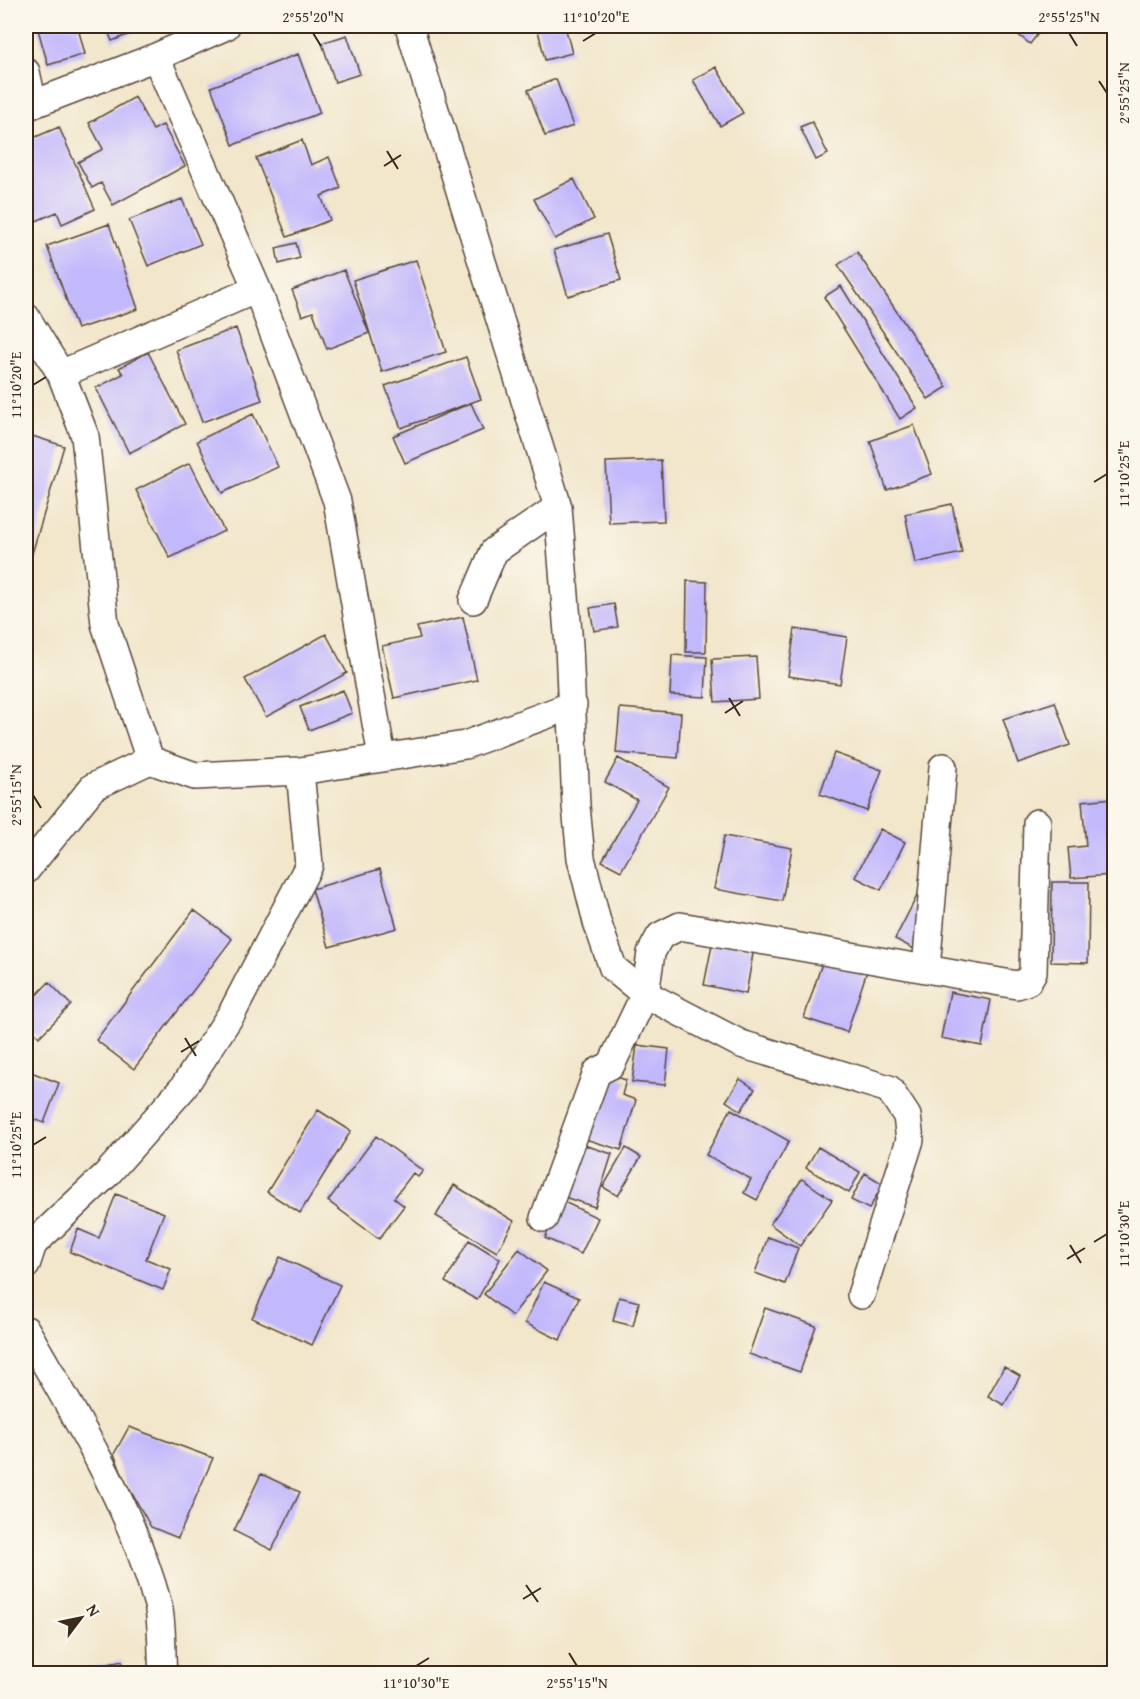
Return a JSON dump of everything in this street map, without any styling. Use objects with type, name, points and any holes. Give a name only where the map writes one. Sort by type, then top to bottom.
[{"type":"street","points":[[26,72],[29,106],[156,57],[226,26]]},
{"type":"street","points":[[409,26],[558,507],[573,705],[576,806],[581,858],[594,911],[613,968],[645,994],[741,1044],[889,1089],[907,1116],[910,1140],[861,1295]]},
{"type":"street","points":[[156,57],[257,289],[337,501],[382,757]]},
{"type":"street","points":[[61,374],[257,289]]},
{"type":"street","points":[[26,317],[61,374],[85,436],[105,624],[150,760]]},
{"type":"street","points":[[473,600],[494,551],[558,507]]},
{"type":"street","points":[[26,870],[93,787],[150,760],[195,776],[300,771],[465,745],[573,705]]},
{"type":"street","points":[[926,969],[943,767]]},
{"type":"street","points":[[28,1249],[107,1174],[183,1088],[231,1013],[309,865],[300,771]]},
{"type":"street","points":[[544,1218],[597,1072],[611,1065],[645,994],[651,953],[660,936],[680,926],[1017,985],[1028,981],[1033,972],[1037,823]]},
{"type":"street","points":[[26,1330],[128,1517],[158,1608],[163,1674]]},
{"type":"building","points":[[37,26],[83,26],[78,28],[85,54],[48,65]]},
{"type":"building","points":[[106,26],[150,26],[112,41]]},
{"type":"building","points":[[469,26],[493,26],[472,33]]},
{"type":"building","points":[[537,26],[565,26],[572,53],[545,60]]},
{"type":"building","points":[[1007,26],[1044,26],[1030,44]]},
{"type":"building","points":[[347,35],[360,74],[335,82],[322,43]]},
{"type":"building","points":[[298,54],[320,113],[233,145],[211,87]]},
{"type":"building","points":[[716,67],[743,113],[720,126],[693,80]]},
{"type":"building","points":[[556,79],[573,126],[545,136],[528,90]]},
{"type":"building","points":[[135,97],[153,130],[163,125],[185,166],[113,205],[101,183],[92,188],[78,162],[103,149],[89,123]]},
{"type":"building","points":[[812,122],[828,154],[816,160],[800,127]]},
{"type":"building","points":[[59,127],[95,209],[62,224],[57,212],[29,224],[26,218],[26,141]]},
{"type":"building","points":[[302,140],[311,165],[329,157],[341,188],[321,196],[330,220],[287,237],[256,158]]},
{"type":"building","points":[[574,179],[594,219],[555,239],[534,199]]},
{"type":"building","points":[[182,199],[201,244],[148,266],[129,220]]},
{"type":"building","points":[[109,224],[138,309],[77,329],[47,246]]},
{"type":"building","points":[[607,234],[621,280],[568,296],[554,250]]},
{"type":"building","points":[[296,243],[300,258],[279,264],[276,248]]},
{"type":"building","points":[[857,252],[947,387],[928,399],[838,265]]},
{"type":"building","points":[[416,260],[446,352],[382,372],[353,280]]},
{"type":"building","points":[[344,270],[369,333],[327,349],[313,312],[302,316],[292,290]]},
{"type":"building","points":[[841,286],[917,408],[900,419],[824,297]]},
{"type":"building","points":[[236,328],[262,400],[202,422],[176,350]]},
{"type":"building","points":[[148,352],[185,424],[129,453],[96,388],[123,374],[119,368]]},
{"type":"building","points":[[466,357],[481,399],[401,428],[385,386]]},
{"type":"building","points":[[471,403],[483,430],[405,463],[393,436]]},
{"type":"building","points":[[253,414],[278,467],[222,493],[197,441]]},
{"type":"building","points":[[914,425],[932,474],[887,490],[870,441]]},
{"type":"building","points":[[26,434],[64,446],[26,574]]},
{"type":"building","points":[[661,460],[664,521],[609,523],[606,462]]},
{"type":"building","points":[[190,463],[224,531],[170,558],[136,490]]},
{"type":"building","points":[[952,504],[962,553],[915,563],[905,514]]},
{"type":"building","points":[[687,581],[707,582],[706,652],[686,652]]},
{"type":"building","points":[[614,604],[618,627],[594,631],[590,608]]},
{"type":"building","points":[[463,617],[477,680],[394,698],[382,646],[420,638],[417,627]]},
{"type":"building","points":[[795,629],[847,637],[840,684],[788,676]]},
{"type":"building","points":[[326,634],[347,673],[266,717],[245,679]]},
{"type":"building","points":[[672,655],[707,657],[705,697],[670,695]]},
{"type":"building","points":[[756,657],[759,699],[715,702],[712,659]]},
{"type":"building","points":[[343,690],[352,713],[309,730],[300,707]]},
{"type":"building","points":[[1055,702],[1070,745],[1018,763],[1003,719]]},
{"type":"building","points":[[620,708],[681,713],[678,758],[616,753]]},
{"type":"building","points":[[834,753],[882,770],[867,811],[820,794]]},
{"type":"building","points":[[618,758],[669,787],[621,871],[602,861],[637,800],[605,782]]},
{"type":"building","points":[[1114,798],[1114,844],[1109,844],[1112,875],[1071,878],[1068,848],[1086,846],[1082,801]]},
{"type":"building","points":[[880,829],[905,842],[881,890],[855,877]]},
{"type":"building","points":[[724,836],[792,848],[782,901],[714,889]]},
{"type":"building","points":[[380,869],[397,928],[329,947],[312,889]]},
{"type":"building","points":[[1052,882],[1089,882],[1088,963],[1051,962]]},
{"type":"building","points":[[920,890],[939,900],[914,949],[895,939]]},
{"type":"building","points":[[194,910],[232,939],[134,1069],[96,1040]]},
{"type":"building","points":[[713,940],[754,948],[746,994],[704,985]]},
{"type":"building","points":[[824,957],[867,971],[847,1032],[804,1018]]},
{"type":"building","points":[[49,982],[71,1005],[39,1037],[26,1024],[26,1006]]},
{"type":"building","points":[[950,992],[991,1000],[982,1046],[941,1038]]},
{"type":"building","points":[[637,1045],[669,1049],[665,1085],[632,1082]]},
{"type":"building","points":[[26,1070],[59,1083],[44,1123],[26,1116]]},
{"type":"building","points":[[605,1073],[626,1080],[622,1095],[636,1100],[621,1150],[585,1139]]},
{"type":"building","points":[[740,1079],[755,1089],[741,1111],[726,1101]]},
{"type":"building","points":[[731,1109],[789,1141],[757,1200],[744,1193],[751,1179],[706,1155]]},
{"type":"building","points":[[318,1110],[351,1131],[300,1213],[267,1192]]},
{"type":"building","points":[[376,1136],[423,1171],[418,1177],[413,1173],[394,1198],[404,1206],[379,1239],[328,1201]]},
{"type":"building","points":[[581,1144],[612,1154],[595,1207],[564,1197]]},
{"type":"building","points":[[818,1147],[860,1172],[849,1193],[806,1168]]},
{"type":"building","points":[[626,1148],[641,1157],[618,1196],[603,1187]]},
{"type":"building","points":[[865,1173],[883,1184],[869,1209],[851,1200]]},
{"type":"building","points":[[802,1179],[832,1200],[800,1246],[770,1224]]},
{"type":"building","points":[[454,1185],[514,1221],[497,1252],[436,1216]]},
{"type":"building","points":[[116,1194],[164,1213],[146,1259],[171,1269],[163,1290],[70,1252],[78,1229],[99,1238]]},
{"type":"building","points":[[562,1201],[598,1218],[581,1254],[545,1238]]},
{"type":"building","points":[[768,1237],[798,1248],[785,1284],[755,1273]]},
{"type":"building","points":[[469,1240],[500,1259],[477,1300],[445,1282]]},
{"type":"building","points":[[519,1249],[547,1271],[512,1316],[484,1294]]},
{"type":"building","points":[[280,1257],[340,1285],[312,1345],[252,1318]]},
{"type":"building","points":[[544,1282],[579,1298],[560,1340],[525,1323]]},
{"type":"building","points":[[619,1297],[639,1302],[633,1326],[613,1321]]},
{"type":"building","points":[[765,1308],[816,1326],[800,1372],[749,1354]]},
{"type":"building","points":[[1004,1367],[1020,1376],[1004,1405],[988,1396]]},
{"type":"building","points":[[129,1427],[213,1458],[178,1538],[151,1527],[125,1481],[114,1454]]},
{"type":"building","points":[[261,1474],[300,1492],[272,1550],[234,1531]]},
{"type":"building","points":[[122,1661],[125,1674],[70,1674],[70,1673]]}]
